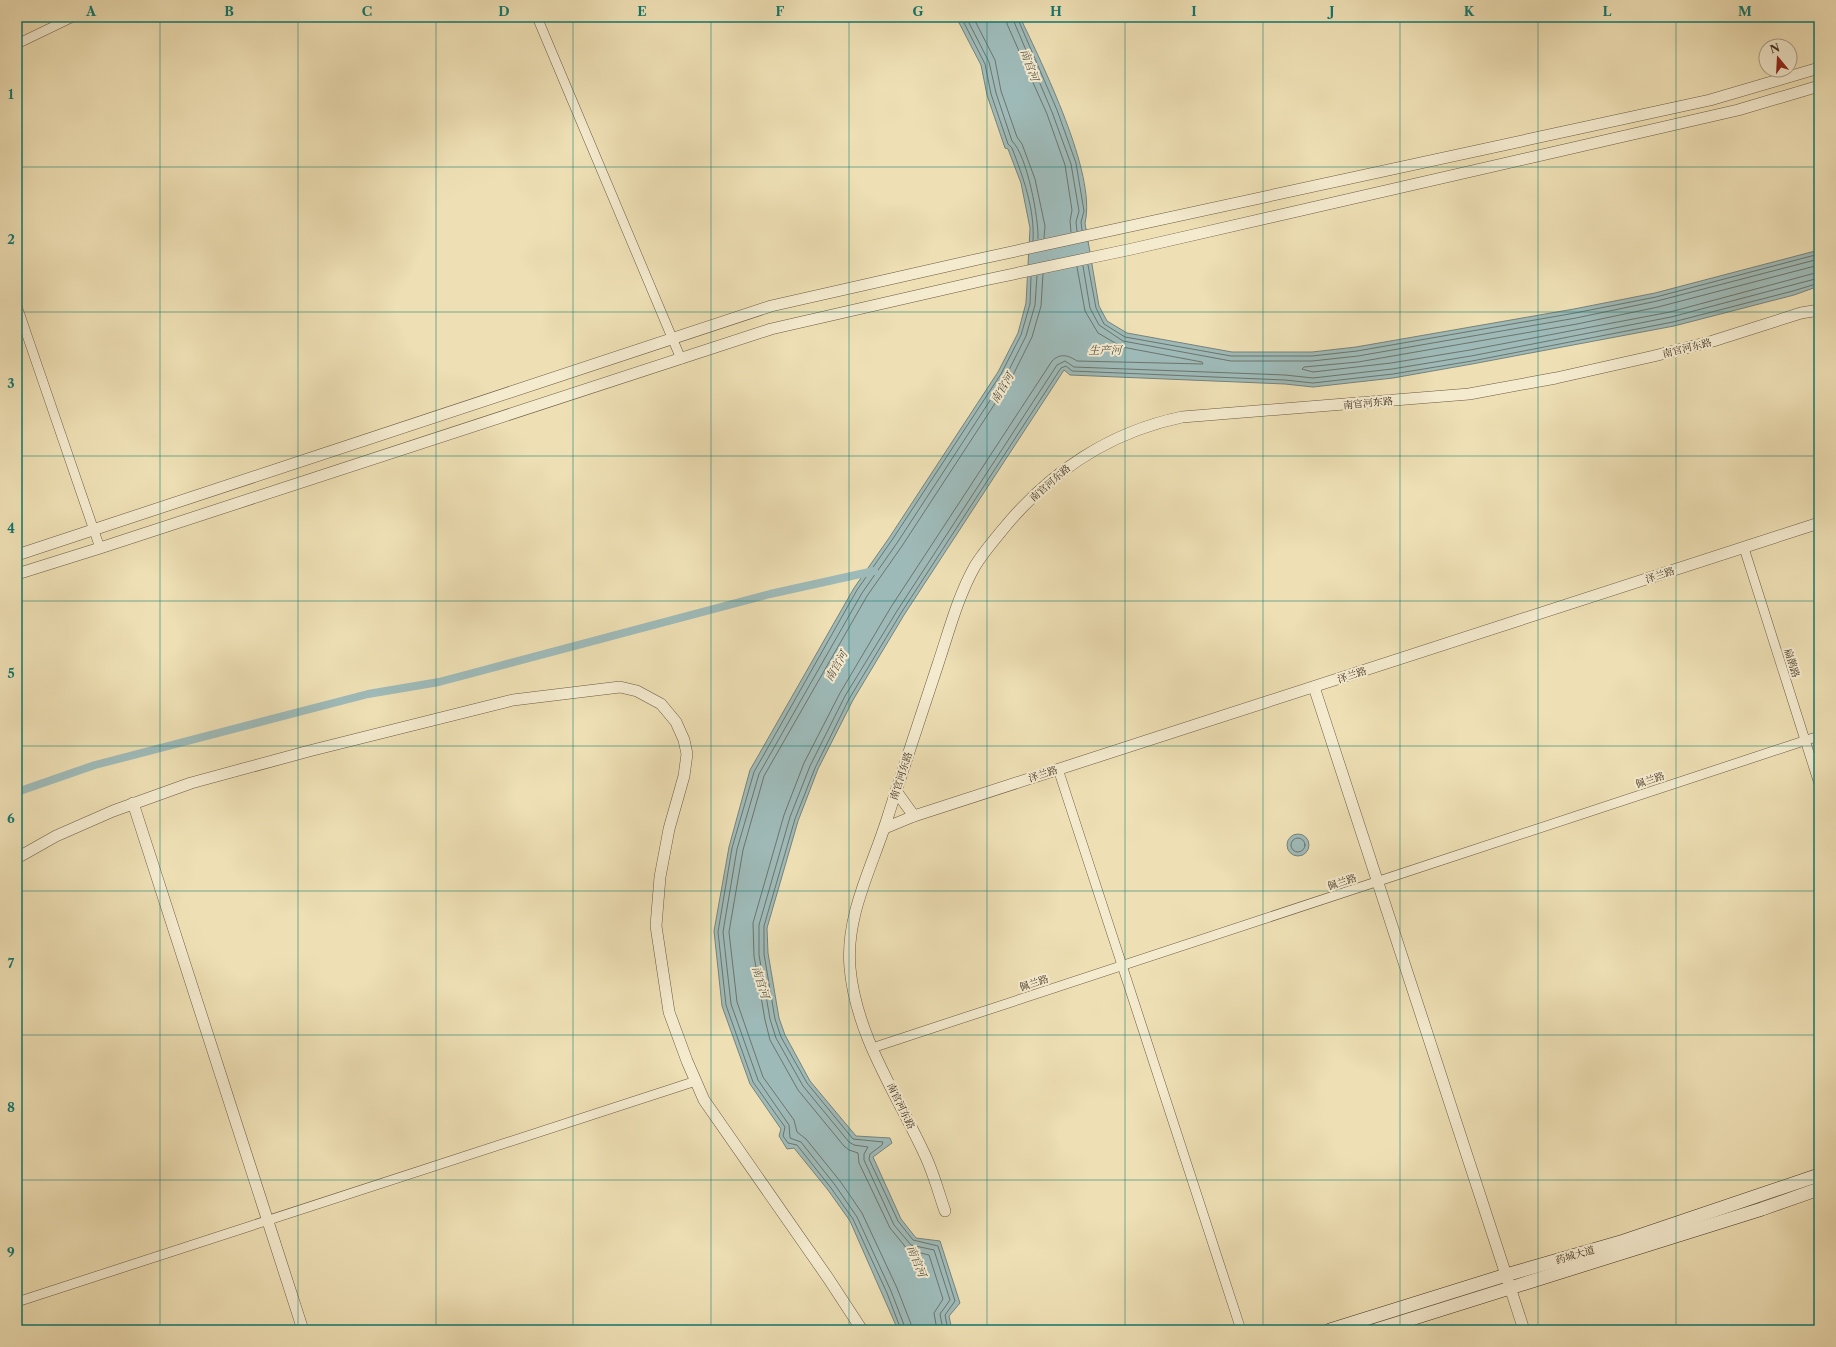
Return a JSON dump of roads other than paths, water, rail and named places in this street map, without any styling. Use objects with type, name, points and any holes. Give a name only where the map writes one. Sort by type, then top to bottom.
[{"type":"main road","name":"药城大道","points":[[1330,1330],[1506,1275],[1624,1241],[1819,1175]]},
{"type":"main road","name":"药城大道","points":[[1376,1330],[1762,1209],[1819,1189]]},
{"type":"street","points":[[17,44],[73,17]]},
{"type":"street","points":[[537,17],[681,359]]},
{"type":"street","points":[[17,555],[771,306],[979,259],[1710,100],[1819,68]]},
{"type":"street","points":[[17,574],[771,329],[985,280],[1132,249],[1738,110],[1819,86]]},
{"type":"street","points":[[17,306],[100,548]]},
{"type":"street","name":"南官河东路","points":[[945,1211],[925,1155],[863,1027],[850,969],[849,940],[855,911],[885,828],[957,608],[975,566],[1014,515],[1057,474],[1082,457],[1134,430],[1161,422],[1182,418],[1469,394],[1556,378],[1713,342],[1801,313],[1819,310]]},
{"type":"street","name":"泽兰路","points":[[885,828],[914,816],[1819,523]]},
{"type":"street","name":"扁鹊路","points":[[1744,548],[1819,784]]},
{"type":"street","points":[[17,858],[56,836],[133,804],[199,781],[309,751],[513,700],[620,687],[637,691],[661,704],[676,722],[684,740],[687,754],[684,776],[669,828],[660,877],[656,926],[669,1012],[704,1100],[828,1278],[862,1330]]},
{"type":"street","points":[[1314,687],[1524,1330]]},
{"type":"street","name":"佩兰路","points":[[872,1048],[1819,736]]},
{"type":"street","points":[[1058,769],[1241,1330]]},
{"type":"street","points":[[896,791],[914,816]]},
{"type":"street","points":[[133,804],[269,1220],[303,1330]]},
{"type":"street","points":[[17,1302],[696,1082]]},
{"type":"water","points":[[956,17],[1020,17],[1053,90],[1076,149],[1087,202],[1085,223],[1099,306],[1107,321],[1127,333],[1232,352],[1312,352],[1356,347],[1574,309],[1655,293],[1819,250],[1819,286],[1794,295],[1674,326],[1393,378],[1313,387],[1285,384],[1070,375],[1064,370],[904,615],[853,700],[818,769],[798,821],[767,928],[768,953],[779,1018],[785,1035],[810,1081],[856,1136],[890,1138],[892,1143],[873,1157],[901,1219],[916,1238],[940,1241],[960,1303],[949,1316],[952,1330],[898,1330],[850,1221],[828,1190],[794,1148],[787,1149],[779,1136],[781,1129],[750,1084],[722,1006],[714,931],[729,847],[750,770],[854,588],[889,538],[998,372],[1018,333],[1026,303],[1030,228],[1021,183],[1008,149],[1005,148],[987,95],[981,65]]},
{"type":"water","points":[[1298,834],[1306,837],[1309,845],[1306,853],[1298,856],[1290,853],[1287,845],[1290,837]]},
{"type":"waterway","points":[[17,792],[95,765],[368,694],[439,682],[770,594],[874,571]]},
{"type":"water label","name":"南官河","points":[[1030,65]]},
{"type":"water label","name":"生产河","points":[[1105,350]]},
{"type":"water label","name":"南官河","points":[[1002,388]]},
{"type":"water label","name":"南官河","points":[[836,666]]},
{"type":"water label","name":"南官河","points":[[761,982]]},
{"type":"water label","name":"南官河","points":[[917,1261]]}]
